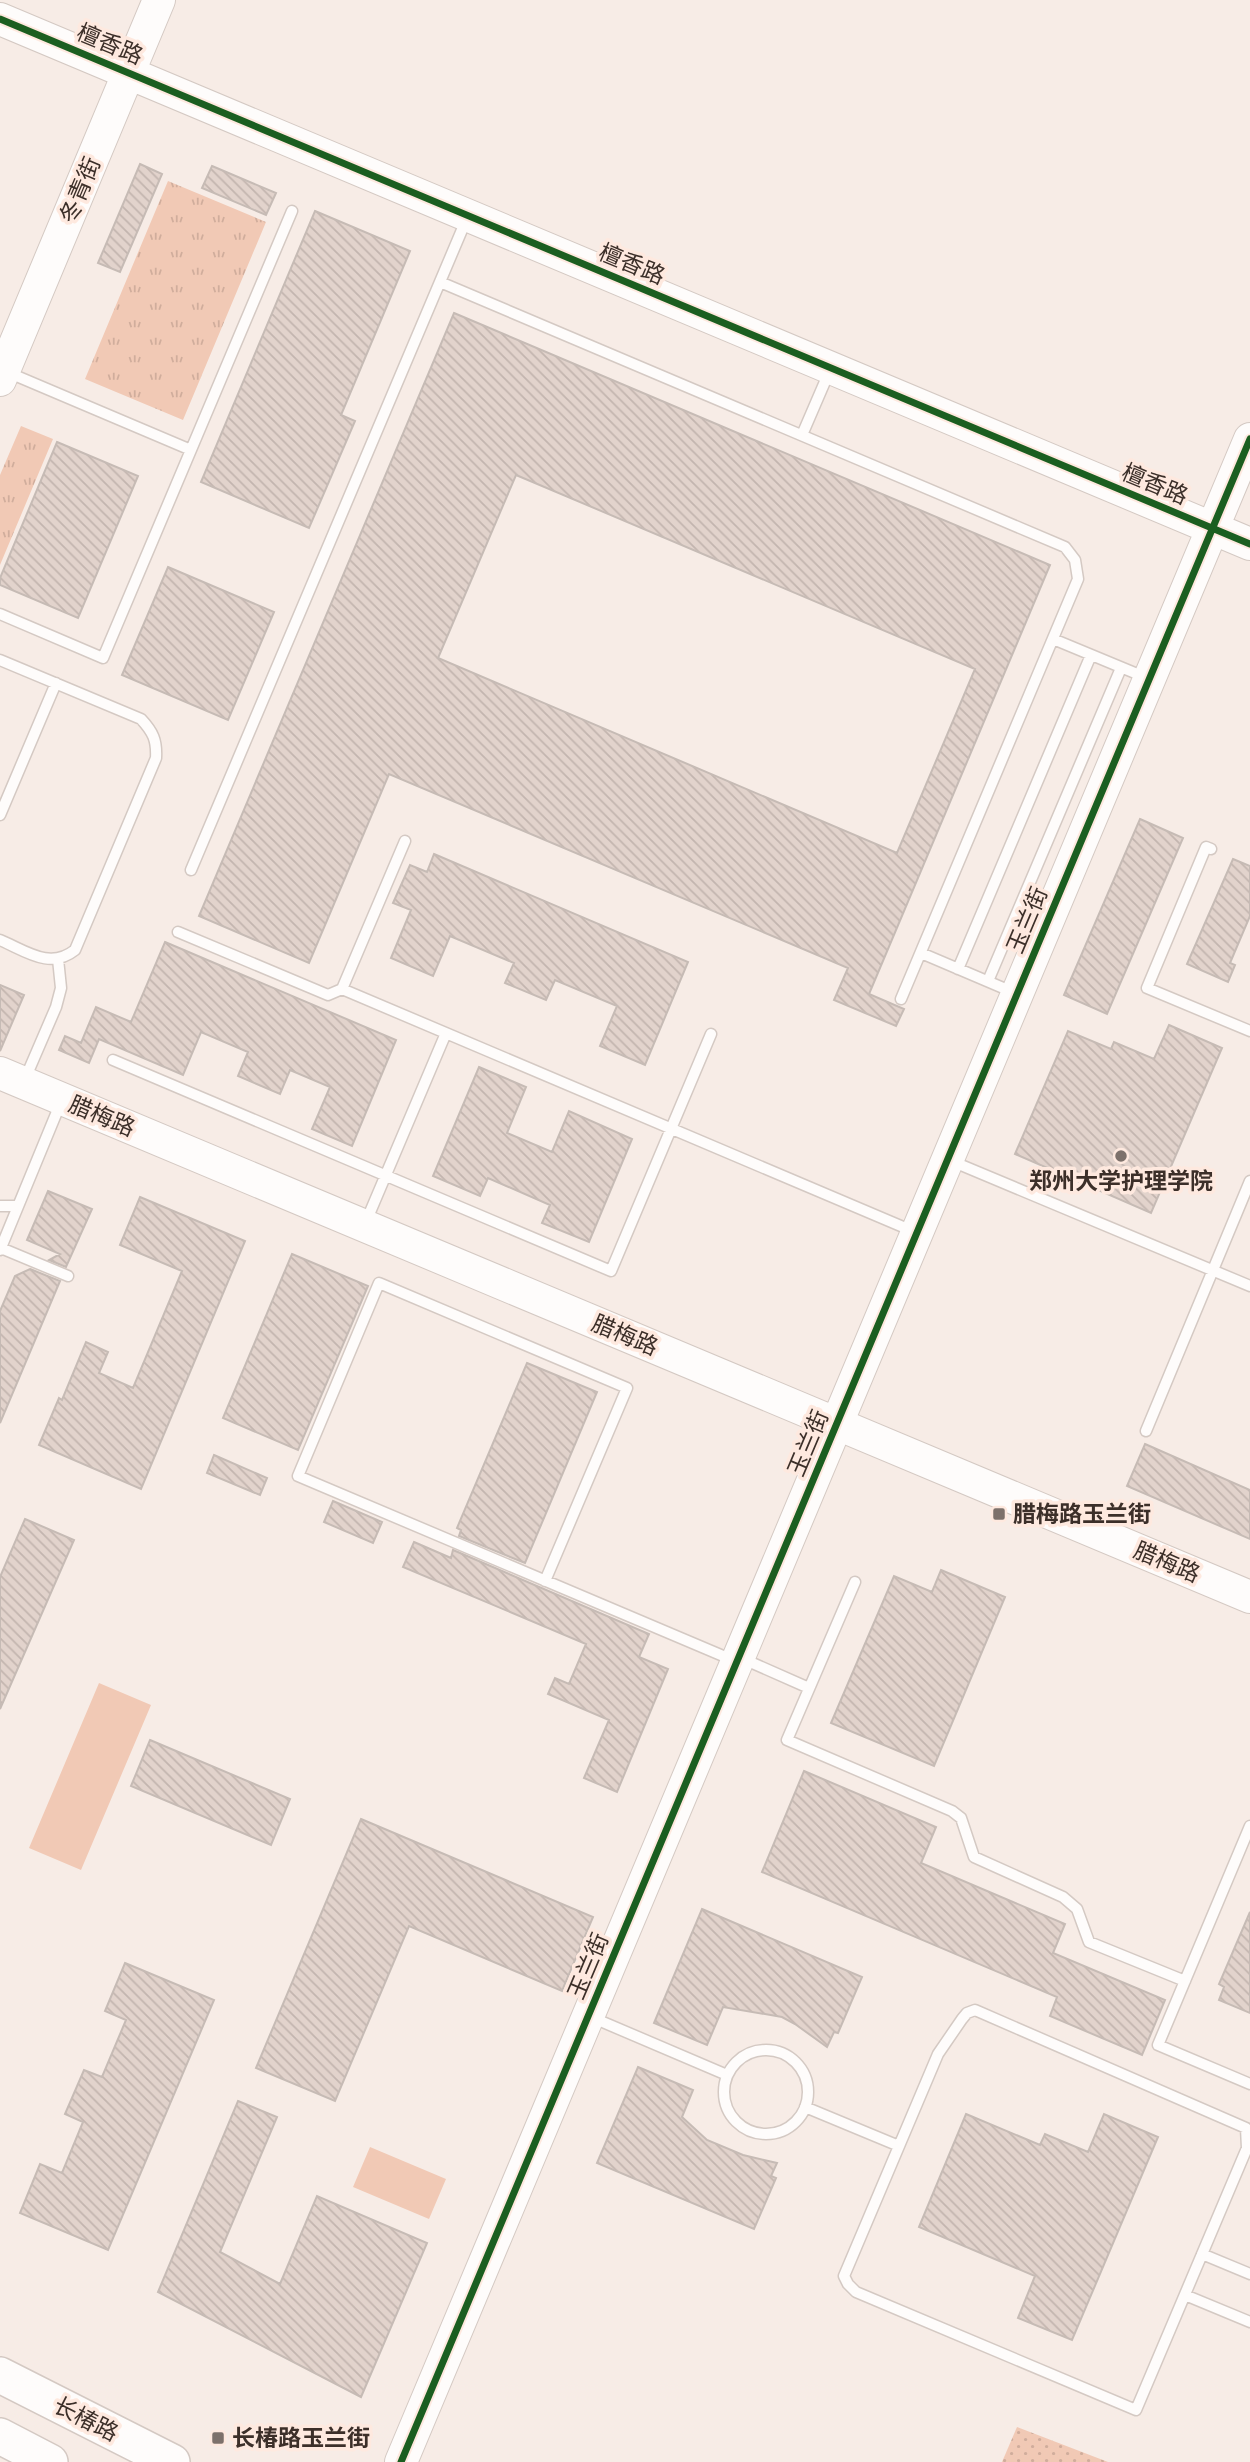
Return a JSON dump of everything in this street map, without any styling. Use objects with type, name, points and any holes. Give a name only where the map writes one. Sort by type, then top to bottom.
[{"type":"main road","name":"长椿路","points":[[0,2375],[172,2462]]},
{"type":"main road","points":[[0,2437],[50,2462]]},
{"type":"street","name":"冬青街","points":[[2,376],[159,0]]},
{"type":"street","name":"檀香路","points":[[0,19],[1250,544]]},
{"type":"street","name":"玉兰街","points":[[401,2462],[1250,439]]},
{"type":"street","name":"腊梅路","points":[[12,1078],[1250,1597]]},
{"type":"lane","points":[[0,614],[103,658],[292,211]]},
{"type":"lane","points":[[191,870],[468,216]]},
{"type":"lane","points":[[440,282],[1065,547],[1075,560],[1079,579],[901,999]]},
{"type":"lane","points":[[802,435],[831,368]]},
{"type":"lane","points":[[2,376],[191,450]]},
{"type":"lane","points":[[1054,639],[1149,680]]},
{"type":"lane","points":[[958,969],[1091,655]]},
{"type":"lane","points":[[0,660],[141,719],[152,731],[157,742],[156,758],[75,950],[65,958],[50,961],[0,940]]},
{"type":"lane","points":[[988,981],[1121,668]]},
{"type":"lane","points":[[0,816],[56,683]]},
{"type":"lane","points":[[178,932],[328,995],[342,989],[405,841]]},
{"type":"lane","points":[[1211,849],[1206,847],[1147,988],[1250,1031]]},
{"type":"lane","points":[[921,953],[1017,994]]},
{"type":"lane","points":[[12,1078],[56,1007],[61,988],[58,960]]},
{"type":"lane","points":[[342,989],[918,1233]]},
{"type":"lane","points":[[364,1226],[446,1033]]},
{"type":"lane","points":[[113,1060],[611,1271],[711,1034]]},
{"type":"lane","points":[[62,1100],[0,1249],[68,1276]]},
{"type":"lane","points":[[948,1160],[1250,1286]]},
{"type":"lane","points":[[1146,1431],[1250,1181]]},
{"type":"lane","points":[[0,1206],[18,1206]]},
{"type":"lane","points":[[545,1581],[627,1388],[379,1283],[298,1476],[545,1581],[809,1688]]},
{"type":"lane","points":[[855,1582],[787,1740],[952,1811],[961,1818],[974,1857],[1063,1897],[1077,1909],[1089,1942],[1185,1981]]},
{"type":"lane","points":[[1250,1826],[1158,2045],[1250,2084]]},
{"type":"lane","points":[[975,2010],[1246,2128],[1247,2148],[1202,2254],[1136,2410],[856,2292],[844,2276],[938,2054],[967,2012],[975,2010]]},
{"type":"lane","points":[[588,2016],[727,2075]]},
{"type":"lane","points":[[775,2050],[785,2053],[795,2060],[807,2080],[805,2107],[796,2122],[776,2133],[766,2134],[745,2129],[730,2114],[725,2104],[723,2093],[727,2075],[735,2062],[753,2051],[775,2050]]},
{"type":"lane","points":[[805,2107],[899,2146]]},
{"type":"lane","points":[[1202,2254],[1250,2274]]},
{"type":"lane","points":[[1185,2295],[1250,2322]]},
{"type":"green space","points":[[168,181],[266,222],[183,420],[85,379]]},
{"type":"green space","points":[[21,426],[53,439],[0,565],[0,475]]},
{"type":"green space","points":[[99,1683],[151,1705],[81,1870],[29,1848]]},
{"type":"green space","points":[[370,2147],[446,2179],[429,2219],[353,2187]]},
{"type":"green space","points":[[1017,2427],[1108,2462],[1002,2462]]},
{"type":"building","points":[[140,164],[162,174],[120,272],[98,263]]},
{"type":"building","points":[[212,166],[276,193],[266,215],[202,188]]},
{"type":"building","points":[[315,211],[410,251],[341,415],[355,421],[309,528],[201,482]]},
{"type":"building","points":[[454,313],[1050,565],[869,994],[904,1009],[896,1026],[834,1000],[848,968],[389,774],[309,963],[199,916]],"holes":[[[516,475],[975,669],[897,853],[438,658]]]},
{"type":"building","points":[[57,442],[138,476],[78,618],[0,585],[0,578]]},
{"type":"building","points":[[168,567],[274,612],[228,720],[122,675]]},
{"type":"building","points":[[1140,819],[1183,838],[1107,1014],[1064,995]]},
{"type":"building","points":[[434,854],[688,962],[645,1065],[600,1046],[617,1006],[555,980],[546,1000],[505,983],[514,963],[450,936],[433,976],[391,958],[411,910],[393,903],[410,865],[427,872]]},
{"type":"building","points":[[1233,859],[1250,866],[1250,916],[1230,963],[1235,965],[1228,982],[1187,964]]},
{"type":"building","points":[[165,942],[396,1040],[352,1146],[312,1129],[330,1087],[290,1070],[280,1094],[238,1076],[248,1052],[201,1032],[183,1075],[99,1039],[89,1063],[59,1050],[65,1036],[81,1043],[96,1007],[131,1022]]},
{"type":"building","points":[[0,985],[24,995],[0,1051]]},
{"type":"building","points":[[1169,1025],[1222,1048],[1151,1213],[1015,1154],[1068,1031],[1111,1049],[1114,1042],[1154,1059]]},
{"type":"building","points":[[479,1067],[526,1087],[507,1133],[552,1152],[569,1111],[632,1139],[589,1242],[542,1223],[550,1205],[488,1178],[480,1196],[433,1176]]},
{"type":"building","points":[[48,1191],[92,1209],[66,1267],[49,1260],[60,1254],[27,1240]]},
{"type":"building","points":[[140,1197],[245,1241],[141,1489],[39,1445],[59,1398],[62,1400],[86,1342],[108,1352],[99,1373],[133,1388],[182,1271],[120,1245]]},
{"type":"building","points":[[292,1254],[368,1286],[298,1450],[223,1418]]},
{"type":"building","points":[[30,1269],[60,1281],[0,1423],[0,1311],[15,1276]]},
{"type":"building","points":[[527,1363],[597,1392],[525,1563],[459,1536],[461,1530],[457,1528]]},
{"type":"building","points":[[1145,1444],[1250,1490],[1250,1539],[1127,1486]]},
{"type":"building","points":[[214,1455],[267,1478],[260,1495],[207,1473]]},
{"type":"building","points":[[333,1501],[382,1522],[373,1543],[324,1522]]},
{"type":"building","points":[[25,1519],[74,1540],[0,1709],[0,1577]]},
{"type":"building","points":[[414,1542],[451,1558],[453,1550],[649,1634],[639,1657],[668,1669],[617,1792],[584,1778],[609,1720],[548,1694],[555,1678],[569,1684],[586,1644],[403,1567]]},
{"type":"building","points":[[941,1570],[1005,1597],[934,1766],[831,1723],[894,1576],[932,1592]]},
{"type":"building","points":[[150,1740],[290,1799],[271,1845],[131,1786]]},
{"type":"building","points":[[804,1771],[936,1827],[921,1863],[1065,1924],[1053,1953],[1165,2000],[1142,2055],[1050,2016],[1057,1997],[762,1872]]},
{"type":"building","points":[[361,1819],[593,1917],[562,1991],[409,1926],[335,2101],[256,2068]]},
{"type":"building","points":[[702,1909],[862,1977],[838,2033],[834,2032],[827,2047],[782,2017],[723,2007],[707,2045],[654,2023]]},
{"type":"building","points":[[1250,1912],[1250,2013],[1219,2000],[1224,1987],[1219,1984]]},
{"type":"building","points":[[125,1963],[214,2000],[108,2250],[20,2213],[40,2164],[62,2173],[83,2122],[65,2114],[84,2070],[102,2077],[126,2020],[105,2011]]},
{"type":"building","points":[[638,2067],[693,2090],[682,2117],[707,2140],[743,2155],[777,2163],[771,2176],[776,2178],[754,2229],[597,2163]]},
{"type":"building","points":[[238,2101],[277,2117],[220,2252],[280,2284],[317,2196],[427,2243],[361,2397],[158,2292]]},
{"type":"building","points":[[966,2114],[1040,2145],[1045,2134],[1088,2152],[1104,2114],[1158,2137],[1072,2340],[1018,2318],[1035,2276],[919,2227]]},
{"type":"cycle path","points":[[0,19],[1250,544]]},
{"type":"cycle path","points":[[401,2462],[1250,439]]},
{"type":"place","name":"郑州大学护理学院","points":[[1121,1156]]},
{"type":"place","name":"腊梅路玉兰街","points":[[999,1514]]},
{"type":"place","name":"长椿路玉兰街","points":[[218,2438]]}]
